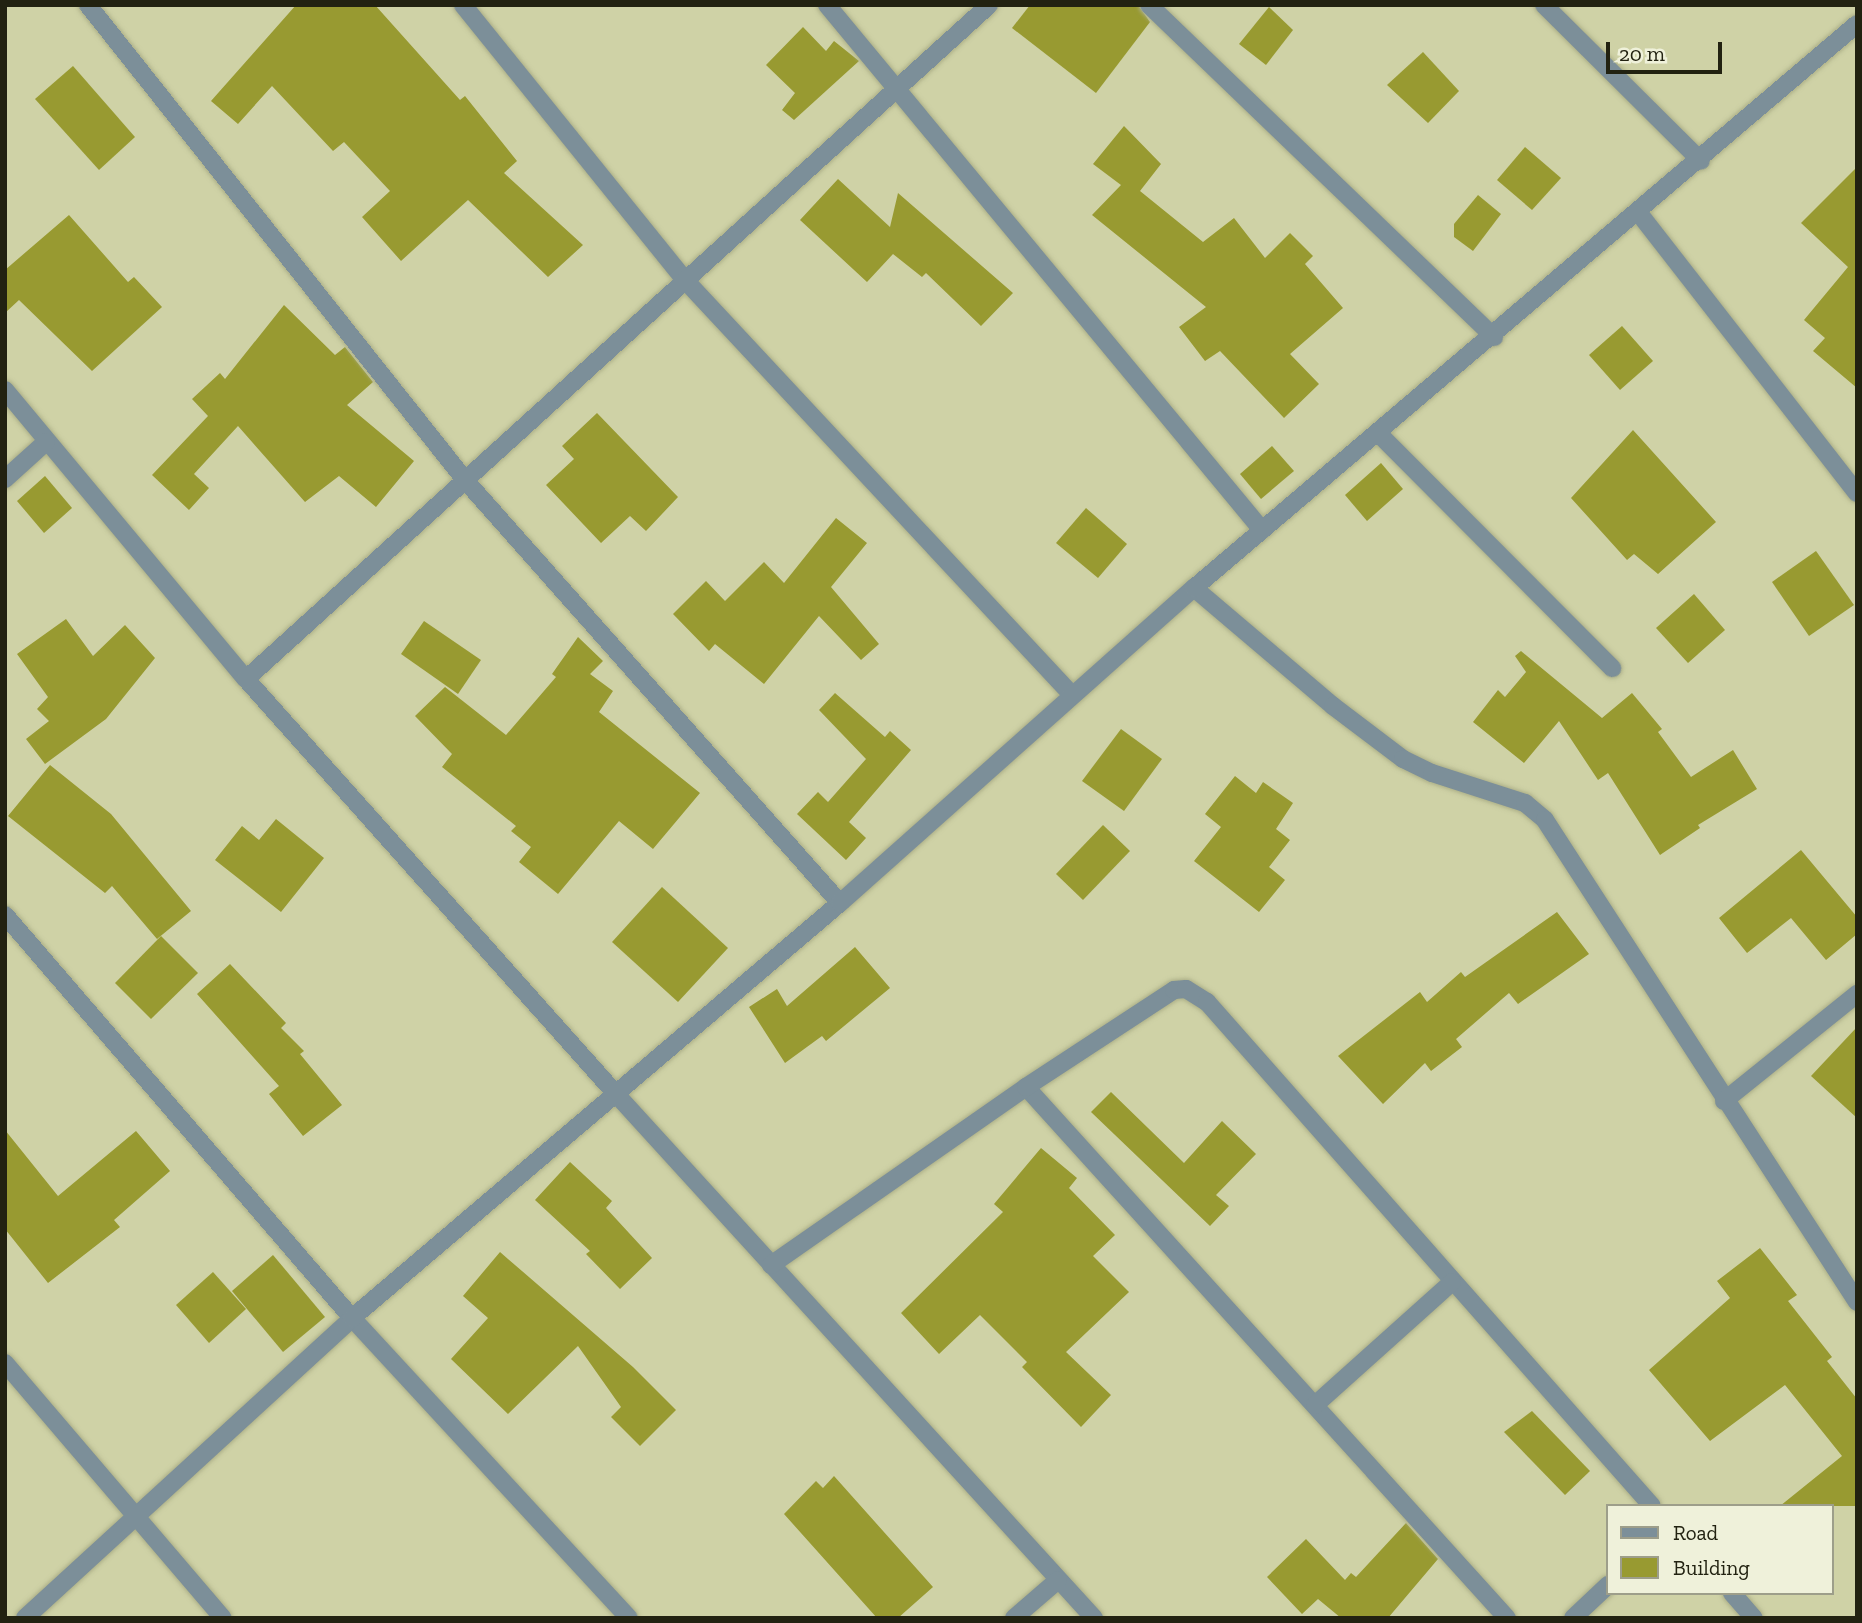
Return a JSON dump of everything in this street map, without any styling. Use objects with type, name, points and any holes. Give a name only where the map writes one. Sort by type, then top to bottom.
[{"type":"street","points":[[88,5],[465,480],[840,903]]},
{"type":"street","points":[[463,5],[685,280],[1072,695]]},
{"type":"street","points":[[827,5],[1262,530]]},
{"type":"street","points":[[246,679],[989,5]]},
{"type":"street","points":[[1149,5],[1494,337]]},
{"type":"street","points":[[1544,5],[1700,161]]},
{"type":"street","points":[[25,1618],[352,1318],[840,903],[1194,588],[1494,337],[1857,24]]},
{"type":"street","points":[[1638,212],[1857,493]]},
{"type":"street","points":[[5,390],[246,679],[616,1094],[1094,1618]]},
{"type":"street","points":[[1378,433],[1612,668]]},
{"type":"street","points":[[5,479],[46,442]]},
{"type":"street","points":[[1194,588],[1394,753],[1432,774],[1525,803],[1545,820],[1724,1101],[1857,1302]]},
{"type":"street","points":[[5,915],[352,1318],[629,1618]]},
{"type":"street","points":[[771,1265],[1026,1087],[1174,990],[1197,994],[1650,1504]]},
{"type":"street","points":[[1724,1101],[1857,994]]},
{"type":"street","points":[[1026,1087],[1507,1618]]},
{"type":"street","points":[[1315,1405],[1452,1282]]},
{"type":"street","points":[[5,1363],[223,1618]]},
{"type":"street","points":[[1014,1618],[1058,1580]]},
{"type":"street","points":[[1573,1618],[1606,1587]]},
{"type":"street","points":[[1734,1595],[1755,1618]]},
{"type":"building","points":[[296,5],[375,5],[460,100],[465,96],[517,161],[504,173],[583,245],[548,277],[468,200],[401,261],[362,217],[390,191],[344,142],[333,151],[272,86],[238,124],[211,101]]},
{"type":"building","points":[[1030,5],[1138,5],[1150,22],[1096,93],[1012,28]]},
{"type":"building","points":[[1269,7],[1293,30],[1266,65],[1239,44]]},
{"type":"building","points":[[803,27],[826,51],[834,41],[859,61],[794,120],[782,110],[795,93],[766,65]]},
{"type":"building","points":[[1423,52],[1459,91],[1428,123],[1387,85]]},
{"type":"building","points":[[73,66],[135,137],[99,170],[35,99]]},
{"type":"building","points":[[1124,126],[1161,164],[1140,191],[1203,242],[1234,218],[1265,258],[1290,233],[1313,256],[1305,264],[1343,308],[1290,354],[1319,384],[1284,418],[1220,351],[1205,361],[1179,327],[1206,307],[1092,215],[1121,185],[1093,164]]},
{"type":"building","points":[[1525,147],[1561,178],[1532,210],[1497,180]]},
{"type":"building","points":[[1857,167],[1857,388],[1813,351],[1825,338],[1804,320],[1848,267],[1801,223]]},
{"type":"building","points":[[838,179],[890,227],[898,193],[1013,293],[981,326],[926,273],[922,277],[893,254],[867,282],[800,220]]},
{"type":"building","points":[[1478,195],[1501,214],[1473,251],[1454,237],[1454,224]]},
{"type":"building","points":[[69,215],[128,282],[134,277],[162,307],[92,371],[19,300],[5,313],[5,270]]},
{"type":"building","points":[[284,305],[335,355],[345,347],[373,382],[347,405],[414,461],[376,507],[339,476],[305,502],[238,426],[194,474],[209,488],[189,510],[152,475],[208,416],[192,399],[220,373],[225,379]]},
{"type":"building","points":[[1622,326],[1653,361],[1620,390],[1589,355]]},
{"type":"building","points":[[597,413],[678,497],[646,531],[630,516],[601,543],[546,485],[574,459],[562,446]]},
{"type":"building","points":[[1633,430],[1716,522],[1658,574],[1634,554],[1627,560],[1571,498]]},
{"type":"building","points":[[1272,446],[1294,471],[1261,499],[1240,474]]},
{"type":"building","points":[[1381,463],[1403,489],[1367,521],[1345,495]]},
{"type":"building","points":[[45,476],[72,508],[44,533],[17,501]]},
{"type":"building","points":[[1086,508],[1127,544],[1098,578],[1056,543]]},
{"type":"building","points":[[836,518],[867,543],[831,587],[879,644],[861,660],[819,616],[764,684],[715,644],[709,651],[673,614],[706,581],[725,601],[764,562],[784,583]]},
{"type":"building","points":[[1816,551],[1854,605],[1809,636],[1772,582]]},
{"type":"building","points":[[1694,594],[1725,630],[1688,663],[1656,628]]},
{"type":"building","points":[[66,619],[93,656],[125,625],[155,658],[106,719],[45,764],[26,739],[49,721],[37,709],[48,697],[17,654]]},
{"type":"building","points":[[424,621],[481,660],[458,694],[401,654]]},
{"type":"building","points":[[578,637],[603,661],[590,674],[613,691],[599,712],[700,793],[653,849],[619,821],[558,894],[519,862],[531,847],[511,831],[516,826],[442,767],[452,754],[415,716],[445,687],[506,735],[556,677],[552,674]]},
{"type":"building","points":[[1521,651],[1602,718],[1632,693],[1662,729],[1658,732],[1691,777],[1733,750],[1757,789],[1698,825],[1700,828],[1660,855],[1608,773],[1598,780],[1559,721],[1524,763],[1473,722],[1498,690],[1505,697],[1526,672],[1515,656]]},
{"type":"building","points":[[835,693],[885,737],[890,731],[911,750],[849,822],[866,838],[846,860],[797,814],[818,792],[828,802],[866,759],[819,710]]},
{"type":"building","points":[[1121,729],[1162,759],[1124,811],[1082,781]]},
{"type":"building","points":[[50,765],[111,814],[191,911],[157,939],[112,886],[105,893],[8,816]]},
{"type":"building","points":[[1235,776],[1256,793],[1263,782],[1293,803],[1276,829],[1290,840],[1269,867],[1285,880],[1259,912],[1194,861],[1221,827],[1205,814]]},
{"type":"building","points":[[276,819],[324,858],[281,912],[215,860],[242,826],[259,840]]},
{"type":"building","points":[[1103,825],[1130,851],[1083,900],[1056,874]]},
{"type":"building","points":[[1801,850],[1857,917],[1857,934],[1826,960],[1791,918],[1747,953],[1719,918]]},
{"type":"building","points":[[662,887],[728,948],[678,1002],[612,942]]},
{"type":"building","points":[[1557,912],[1589,954],[1518,1004],[1509,993],[1456,1039],[1462,1047],[1431,1071],[1425,1063],[1383,1104],[1338,1056],[1420,992],[1427,1002],[1461,972],[1465,977]]},
{"type":"building","points":[[161,936],[198,973],[151,1019],[115,983]]},
{"type":"building","points":[[855,947],[890,988],[826,1041],[822,1036],[785,1063],[749,1007],[777,989],[787,1006]]},
{"type":"building","points":[[230,964],[286,1023],[281,1028],[304,1051],[300,1054],[342,1105],[303,1136],[269,1094],[279,1086],[197,994]]},
{"type":"building","points":[[1857,1027],[1857,1118],[1811,1076]]},
{"type":"building","points":[[1111,1092],[1184,1163],[1222,1121],[1256,1154],[1216,1195],[1229,1206],[1210,1226],[1091,1112]]},
{"type":"building","points":[[5,1130],[58,1196],[136,1131],[170,1171],[114,1220],[120,1227],[48,1283],[5,1229]]},
{"type":"building","points":[[1041,1148],[1077,1178],[1069,1188],[1115,1235],[1093,1256],[1129,1292],[1066,1352],[1111,1395],[1081,1427],[1022,1367],[1027,1362],[980,1315],[939,1354],[901,1313],[1003,1212],[994,1204]]},
{"type":"building","points":[[570,1162],[612,1201],[606,1208],[652,1258],[620,1289],[586,1254],[590,1251],[535,1200]]},
{"type":"building","points":[[1760,1248],[1797,1295],[1788,1301],[1832,1357],[1827,1361],[1857,1399],[1857,1506],[1782,1504],[1842,1456],[1785,1385],[1710,1441],[1649,1370],[1730,1298],[1717,1281]]},
{"type":"building","points":[[500,1252],[633,1367],[676,1410],[640,1446],[611,1417],[621,1407],[578,1346],[508,1414],[451,1359],[488,1318],[463,1296]]},
{"type":"building","points":[[273,1255],[325,1317],[283,1352],[232,1291]]},
{"type":"building","points":[[213,1272],[246,1309],[209,1343],[176,1305]]},
{"type":"building","points":[[1532,1411],[1590,1471],[1565,1495],[1504,1432]]},
{"type":"building","points":[[834,1476],[933,1587],[898,1618],[877,1618],[784,1514],[816,1481],[823,1488]]},
{"type":"building","points":[[1406,1523],[1438,1559],[1388,1618],[1341,1618],[1318,1599],[1302,1614],[1267,1577],[1306,1539],[1345,1580],[1351,1573],[1356,1577]]}]
